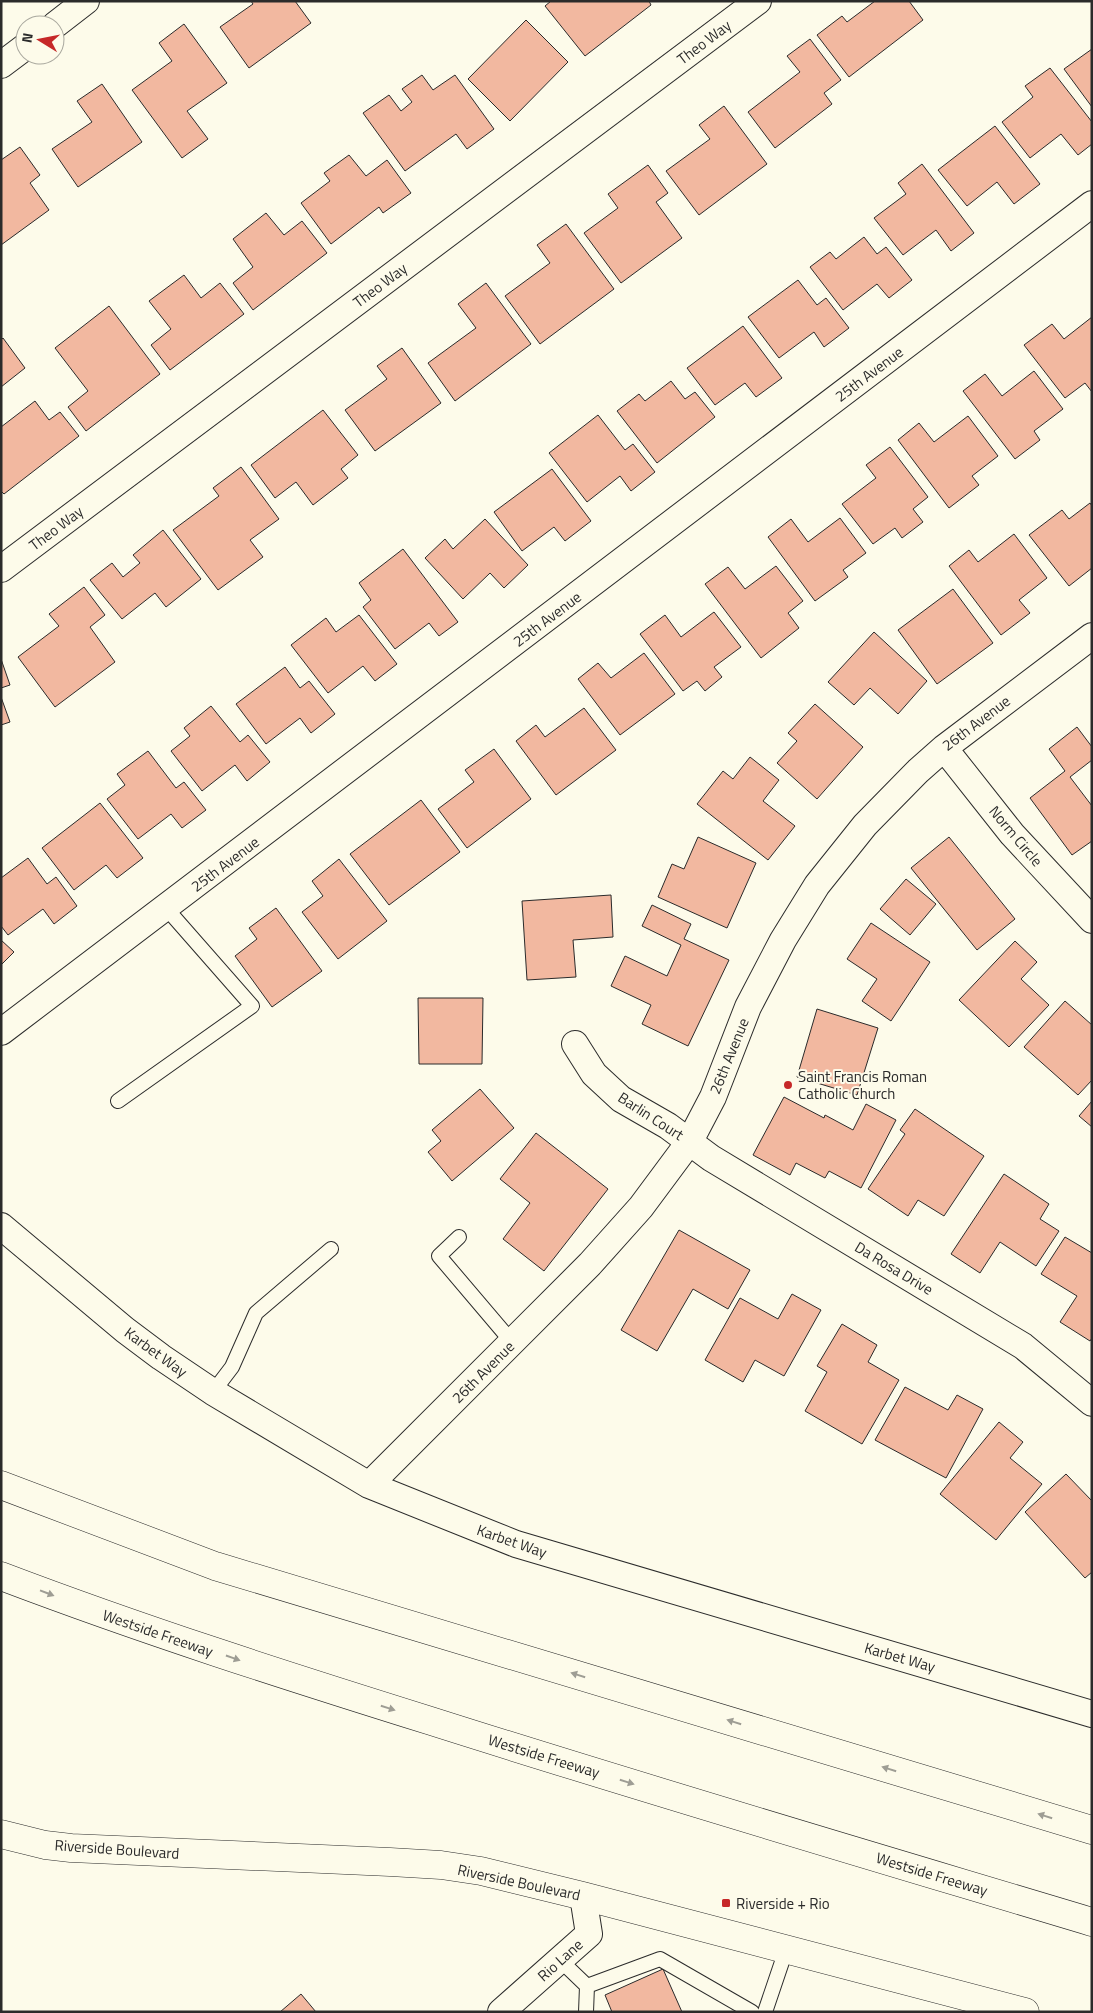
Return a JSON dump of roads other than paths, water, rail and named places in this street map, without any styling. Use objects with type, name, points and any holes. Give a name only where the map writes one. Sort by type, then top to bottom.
[{"type":"main road","points":[[1,1485],[215,1566],[1092,1830]]},
{"type":"main road","name":"Westside Freeway","points":[[1,1576],[85,1608],[289,1676],[535,1754],[1092,1922]]},
{"type":"main road","name":"Riverside Boulevard","points":[[1,1834],[71,1848],[441,1866],[481,1871],[1025,2012]]},
{"type":"street","points":[[65,17],[86,1]]},
{"type":"street","name":"Theo Way","points":[[1,569],[758,1]]},
{"type":"street","points":[[1,65],[15,54]]},
{"type":"street","name":"25th Avenue","points":[[1,1032],[1092,204]]},
{"type":"street","name":"26th Avenue","points":[[369,1485],[590,1264],[641,1207],[690,1141],[713,1097],[748,1007],[783,940],[817,885],[865,825],[918,771],[944,748],[1092,636]]},
{"type":"street","name":"Norm Circle","points":[[944,748],[1012,834],[1092,920]]},
{"type":"street","name":"Barlin Court","points":[[575,1044],[594,1074],[621,1099],[690,1141]]},
{"type":"street","name":"Da Rosa Drive","points":[[690,1141],[711,1158],[1023,1346],[1092,1403]]},
{"type":"street","name":"Karbet Way","points":[[1,1226],[161,1358],[369,1485],[516,1544],[1092,1714]]},
{"type":"street","name":"Rio Lane","points":[[501,2012],[589,1934],[583,1896]]},
{"type":"lane","points":[[118,1101],[252,1006],[166,908]]},
{"type":"lane","points":[[459,1237],[439,1256],[512,1342]]},
{"type":"lane","points":[[214,1392],[232,1367],[256,1313],[331,1249]]},
{"type":"lane","points":[[765,2012],[786,1950]]},
{"type":"lane","points":[[587,1986],[660,1959],[752,2012]]},
{"type":"lane","points":[[560,1960],[587,1986],[586,2012]]},
{"type":"place","name":"Saint Francis Roman Catholic Church","points":[[788,1085]]},
{"type":"place","name":"Riverside + Rio","points":[[726,1903]]}]
